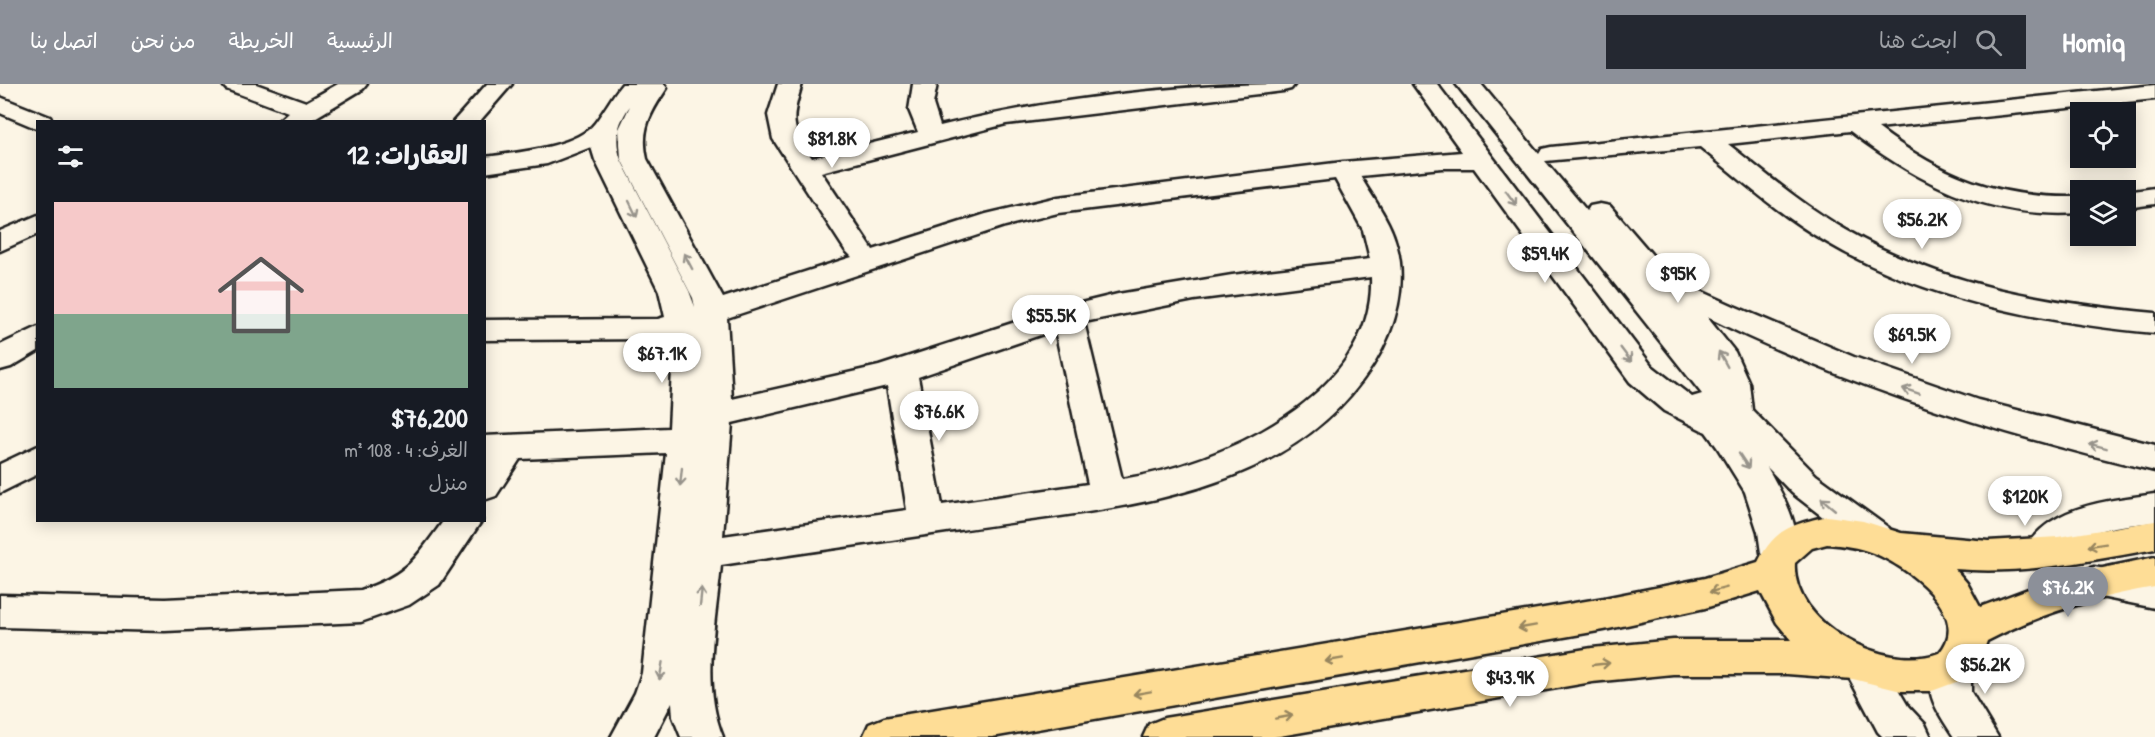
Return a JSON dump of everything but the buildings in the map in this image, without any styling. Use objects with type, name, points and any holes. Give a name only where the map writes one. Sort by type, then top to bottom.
[{"type":"main road","points":[[884,737],[1604,614],[1705,593],[1776,562],[1790,541],[1806,533],[1827,530],[1851,532],[1885,542],[1956,555],[2040,554],[2155,535]]},
{"type":"main road","points":[[1776,562],[1779,596],[1796,621],[1822,644],[1859,664],[1888,673],[1912,675],[1934,673],[1951,666],[1962,657],[1968,645],[1970,631],[1966,612],[1955,593],[1938,575],[1918,559],[1885,542]]},
{"type":"main road","points":[[1970,631],[2008,610],[2050,594],[2094,582],[2155,572]]},
{"type":"main road","points":[[1164,737],[1592,665],[1672,657],[1787,657],[1859,664]]},
{"type":"street","points":[[234,84],[298,116],[355,84]]},
{"type":"street","points":[[467,120],[500,84]]},
{"type":"street","points":[[632,737],[653,699],[662,673],[695,310],[612,166],[602,144],[605,128],[613,112],[635,84]]},
{"type":"street","points":[[658,84],[637,113],[630,133],[630,146],[695,310],[716,414],[691,692],[694,717],[702,737]]},
{"type":"street","points":[[790,84],[781,107],[780,122],[786,139],[859,250]]},
{"type":"street","points":[[925,84],[920,98],[920,112],[932,134]]},
{"type":"street","points":[[806,168],[932,134],[1006,117],[1158,91],[1283,84]]},
{"type":"street","points":[[1425,84],[1641,374],[1676,403],[1727,419]]},
{"type":"street","points":[[1449,84],[1727,419],[1804,484],[1885,542]]},
{"type":"street","points":[[1468,84],[1727,419],[1764,495],[1778,534],[1776,562]]},
{"type":"street","points":[[1492,84],[1719,352],[1734,383],[1727,419]]},
{"type":"street","points":[[1551,155],[2155,92]]},
{"type":"street","points":[[1,119],[36,122]]},
{"type":"street","points":[[1,119],[36,139]]},
{"type":"street","points":[[1855,123],[1916,167],[1951,184],[2013,202],[2043,206],[2070,205]]},
{"type":"street","points":[[486,165],[555,155],[581,145],[605,128]]},
{"type":"street","points":[[486,330],[660,329],[695,310],[859,250],[999,203],[1052,189],[1107,181],[1432,149],[1449,145],[1464,136]]},
{"type":"street","points":[[1706,139],[1796,211],[1839,238],[1890,262],[1942,282],[2013,302],[2099,318],[2155,323]]},
{"type":"street","points":[[695,310],[1037,209],[1100,197],[1343,170],[1442,160],[1482,160]]},
{"type":"street","points":[[486,176],[540,169],[612,166]]},
{"type":"street","points":[[705,553],[1153,488],[1224,465],[1282,437],[1314,414],[1341,388],[1361,362],[1382,311],[1386,266],[1378,232],[1343,170]]},
{"type":"street","points":[[2136,199],[2155,196]]},
{"type":"street","points":[[0,242],[36,224]]},
{"type":"street","points":[[716,414],[810,395],[901,371],[1067,316],[1169,294],[1386,266]]},
{"type":"street","points":[[1664,285],[1808,352],[1906,389],[2024,426],[2155,458]]},
{"type":"street","points":[[1067,316],[1108,495]]},
{"type":"street","points":[[0,341],[36,321]]},
{"type":"street","points":[[0,358],[36,338]]},
{"type":"street","points":[[901,371],[927,522]]},
{"type":"street","points":[[486,480],[496,448],[684,440]]},
{"type":"street","points":[[0,480],[36,459]]},
{"type":"street","points":[[2040,554],[2050,540],[2067,527],[2088,519],[2155,508]]},
{"type":"street","points":[[0,611],[165,615],[361,606],[396,594],[426,574],[463,522]]},
{"type":"street","points":[[2094,582],[2155,593]]},
{"type":"street","points":[[1859,664],[1893,719],[1910,737]]},
{"type":"street","points":[[1951,666],[1950,696],[1977,737]]}]
